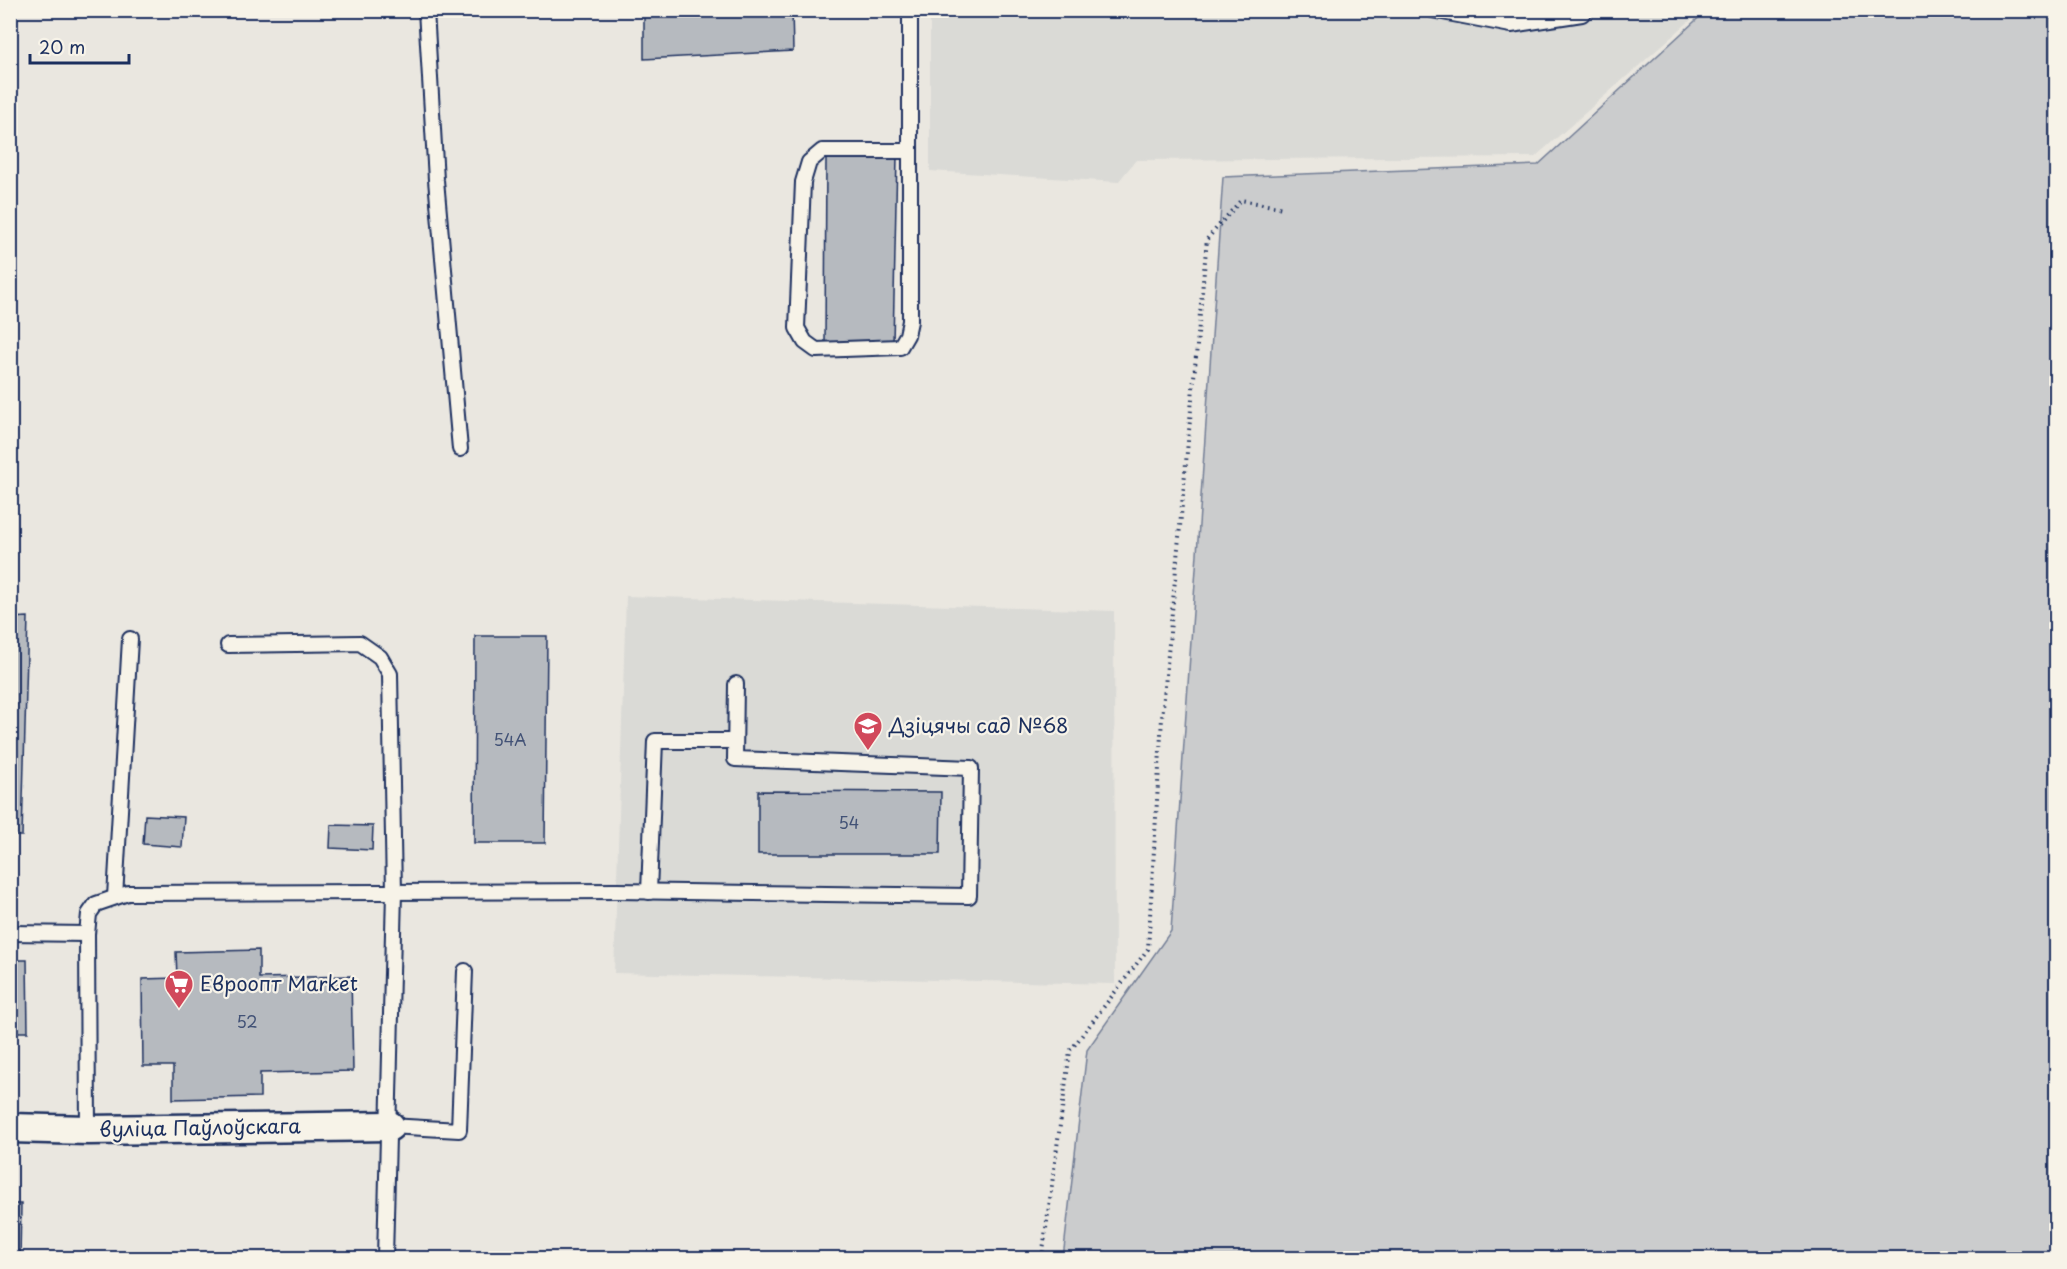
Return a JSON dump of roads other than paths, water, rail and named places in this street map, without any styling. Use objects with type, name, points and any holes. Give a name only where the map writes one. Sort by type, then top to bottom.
[{"type":"street","name":"вуліца Паўлоўскага","points":[[10,1128],[88,1130],[390,1126]]},
{"type":"lane","points":[[426,10],[436,180],[460,449]]},
{"type":"lane","points":[[910,10],[910,151],[910,321],[907,335],[900,346],[816,350],[805,342],[797,328],[803,182],[809,162],[822,151],[910,151]]},
{"type":"lane","points":[[1432,10],[1511,24],[1582,14],[1586,10]]},
{"type":"lane","points":[[115,897],[130,639]]},
{"type":"lane","points":[[228,645],[360,643],[380,657],[390,674],[394,892],[385,1258]]},
{"type":"lane","points":[[88,1130],[87,934],[89,914],[96,904],[128,893],[649,892],[969,896],[970,768],[735,759],[736,684]]},
{"type":"lane","points":[[649,892],[655,741],[735,741]]},
{"type":"lane","points":[[10,933],[87,934]]},
{"type":"lane","points":[[390,1126],[459,1130],[465,971]]},
{"type":"place","name":"Дзіцячы сад №68","points":[[868,752]]},
{"type":"place","name":"Евроопт Market","points":[[179,1010]]}]
